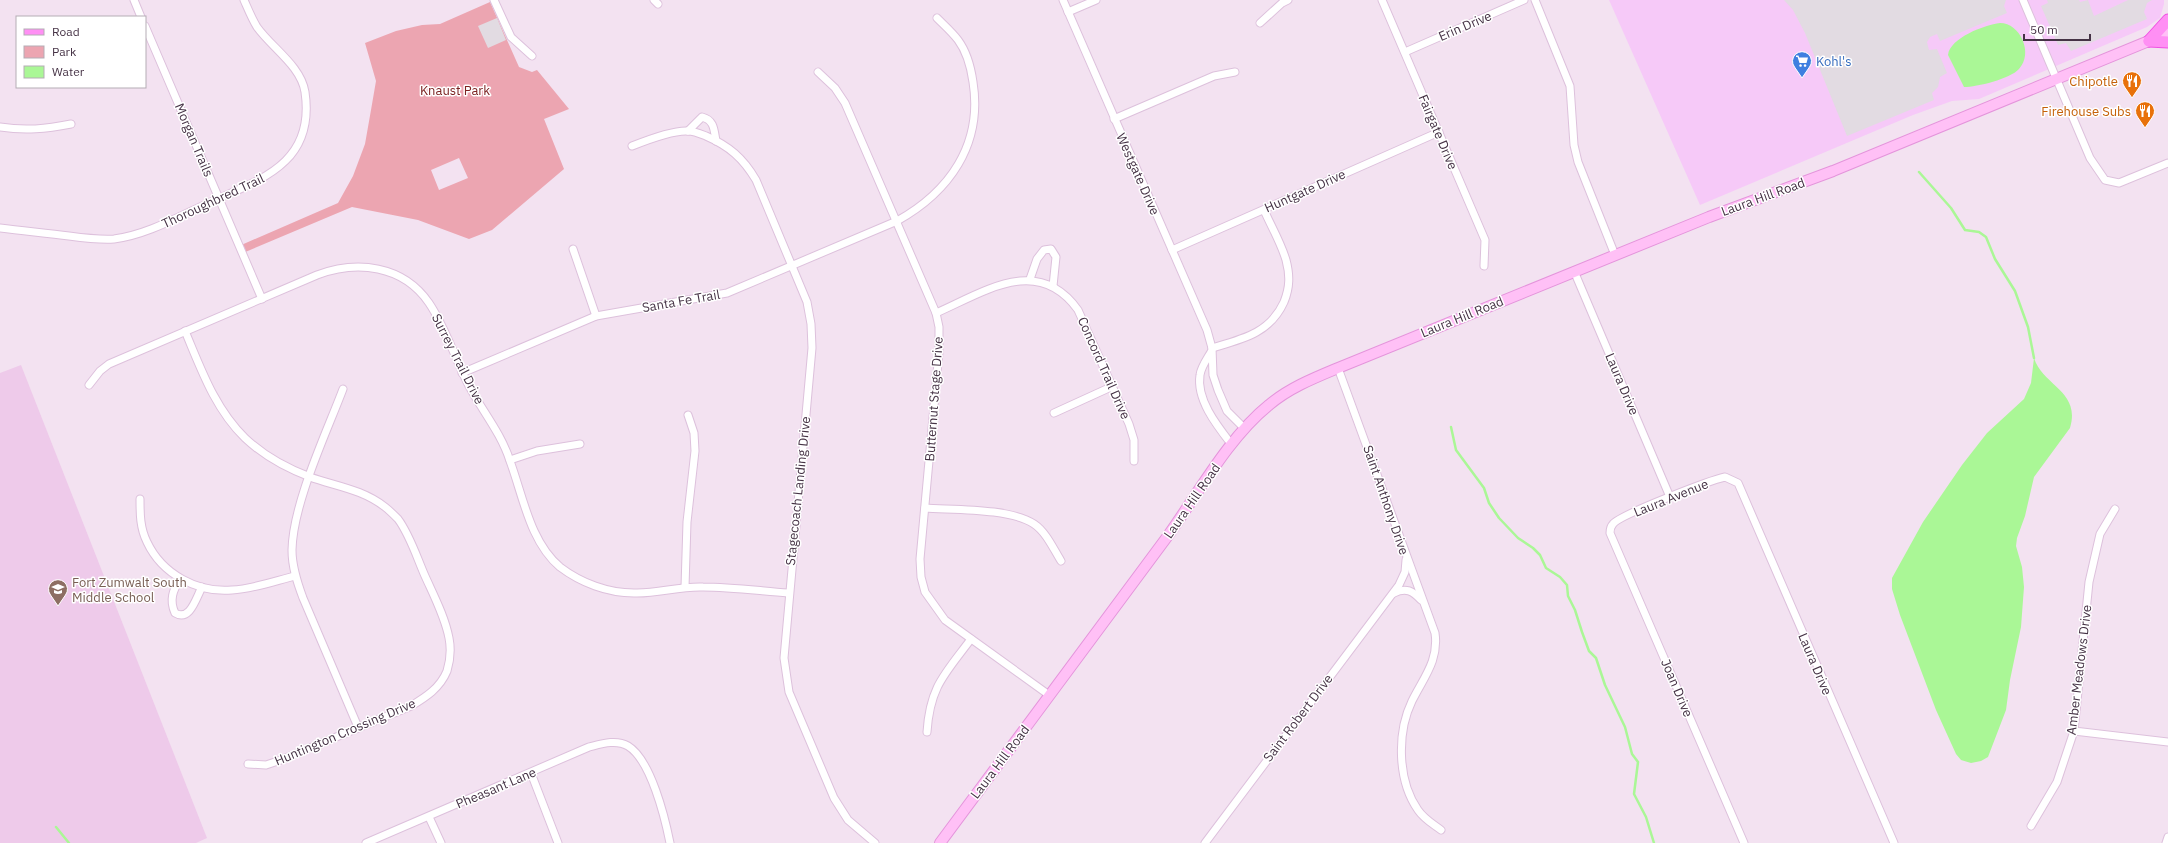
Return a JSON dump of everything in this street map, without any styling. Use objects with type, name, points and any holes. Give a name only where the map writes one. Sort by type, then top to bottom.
[{"type":"main road","points":[[2149,41],[2168,20]]},
{"type":"main road","name":"Laura Hill Road","points":[[940,843],[1232,445],[1245,429],[1268,406],[1282,396],[1302,383],[1338,368],[1708,217],[1834,171],[2056,81],[2168,33]]},
{"type":"main road","points":[[2149,41],[2168,42]]},
{"type":"street","points":[[134,0],[141,16]]},
{"type":"street","name":"Thoroughbred Trail","points":[[0,228],[95,239],[115,239],[158,226],[219,198],[252,185],[272,174],[287,160],[303,131],[306,110],[305,90],[297,72],[257,26],[244,0]]},
{"type":"street","points":[[494,0],[511,37],[532,56]]},
{"type":"street","name":"Westgate Drive","points":[[1063,0],[1207,330],[1212,348],[1213,374],[1218,390],[1227,410],[1245,429]]},
{"type":"street","points":[[1068,12],[1096,0]]},
{"type":"street","points":[[1260,23],[1282,3],[1288,0]]},
{"type":"street","name":"Fairgate Drive","points":[[1382,0],[1485,240],[1484,266]]},
{"type":"street","name":"Erin Drive","points":[[1405,52],[1524,0]]},
{"type":"street","points":[[1535,0],[1570,86],[1574,145],[1578,162],[1615,255]]},
{"type":"street","points":[[2023,0],[2056,81],[2090,158],[2105,180],[2118,183],[2168,163]]},
{"type":"street","name":"Santa Fe Trail","points":[[462,373],[596,316],[727,293],[897,221],[918,209],[948,180],[968,145],[972,128],[975,95],[967,55],[959,40],[937,18]]},
{"type":"street","name":"Morgan Trails","points":[[146,28],[262,299]]},
{"type":"street","name":"Butternut Stage Drive","points":[[818,72],[835,88],[845,103],[936,313],[939,327],[939,352],[920,559],[921,577],[926,592],[945,620],[1049,695]]},
{"type":"street","points":[[1114,119],[1214,76],[1235,72]]},
{"type":"street","points":[[688,131],[702,117],[708,118],[712,123],[716,140]]},
{"type":"street","points":[[0,127],[16,130],[43,130],[71,124]]},
{"type":"street","name":"Stagecoach Landing Drive","points":[[632,146],[656,137],[688,131],[716,140],[735,152],[756,180],[807,302],[812,348],[788,593],[784,658],[789,692],[834,798],[848,820],[875,843]]},
{"type":"street","name":"Huntgate Drive","points":[[1172,250],[1439,132]]},
{"type":"street","points":[[1232,445],[1213,420],[1201,393],[1200,375],[1212,348],[1244,338],[1266,327],[1274,319],[1286,296],[1290,284],[1286,258],[1264,210]]},
{"type":"street","points":[[573,249],[596,316]]},
{"type":"street","points":[[1030,280],[1037,259],[1044,250],[1051,249],[1056,257],[1052,286]]},
{"type":"street","name":"Surrey Trail Drive","points":[[89,385],[100,371],[109,364],[185,331],[333,269],[351,266],[370,266],[404,279],[419,290],[429,303],[462,373],[501,437],[535,533],[560,566],[594,586],[612,591],[634,594],[685,587],[788,593]]},
{"type":"street","name":"Laura Drive","points":[[1574,272],[1670,497]]},
{"type":"street","name":"Concord Trail Drive","points":[[936,313],[999,286],[1018,280],[1030,280],[1052,286],[1069,298],[1078,310],[1132,434],[1134,460]]},
{"type":"street","name":"Huntington Crossing Drive","points":[[185,331],[216,400],[228,419],[245,438],[264,454],[310,477],[352,489],[368,496],[385,507],[398,519],[414,550],[444,620],[449,638],[450,654],[447,670],[440,684],[428,696],[411,706],[281,760],[266,764],[248,764]]},
{"type":"street","name":"Saint Anthony Drive","points":[[1338,368],[1406,558],[1435,632],[1435,656],[1431,667],[1412,701],[1406,717],[1403,734],[1402,755],[1405,777],[1417,809],[1424,818],[1441,830]]},
{"type":"street","points":[[1054,413],[1111,386]]},
{"type":"street","points":[[343,389],[310,477],[294,529],[292,551],[295,576],[358,727]]},
{"type":"street","points":[[685,587],[687,522],[695,451],[694,433],[688,415]]},
{"type":"street","points":[[510,460],[537,451],[580,444]]},
{"type":"street","name":"Laura Avenue","points":[[1610,532],[1612,524],[1616,521],[1670,497],[1716,479],[1725,478],[1738,483]]},
{"type":"street","name":"Laura Drive","points":[[1738,483],[1894,843]]},
{"type":"street","points":[[140,499],[142,528],[147,542],[156,557],[180,579],[202,587],[216,590],[234,590],[295,576]]},
{"type":"street","points":[[925,508],[1005,514],[1021,518],[1034,524],[1045,535],[1061,561]]},
{"type":"street","name":"Amber Meadows Drive","points":[[2031,826],[2057,782],[2074,731],[2090,582],[2100,534],[2115,509]]},
{"type":"street","name":"Joan Drive","points":[[1610,532],[1744,843]]},
{"type":"street","name":"Saint Robert Drive","points":[[1205,843],[1399,585],[1405,572],[1406,558]]},
{"type":"street","points":[[180,579],[175,588],[171,603],[175,613],[180,616],[186,615],[190,611],[202,587]]},
{"type":"street","points":[[1392,594],[1400,590],[1408,590],[1423,602]]},
{"type":"street","points":[[927,732],[928,712],[937,685],[972,639]]},
{"type":"street","points":[[2074,731],[2168,742]]},
{"type":"street","name":"Pheasant Lane","points":[[366,843],[430,817],[589,747],[609,742],[627,745],[641,759],[651,779],[667,826],[670,843]]},
{"type":"street","points":[[530,773],[558,843]]},
{"type":"street","points":[[430,817],[441,843]]},
{"type":"street","points":[[2166,843],[2168,837]]},
{"type":"shaded area","points":[[1609,0],[2164,0],[2164,4],[2160,18],[2147,27],[1979,99],[1952,101],[1913,115],[1700,205]]},
{"type":"shaded area","points":[[1784,0],[2006,0],[2004,6],[2007,13],[1940,41],[1937,34],[1930,37],[1927,42],[1929,50],[1937,49],[1947,73],[1940,77],[1938,87],[1932,93],[1934,100],[1847,136],[1805,33],[1793,10]]},
{"type":"shaded area","points":[[2047,0],[2079,0],[2080,2],[2088,0],[2094,16],[2128,0],[2152,0],[2147,3],[2144,12],[2147,19],[2071,51],[2066,43],[2058,45],[2041,6],[2048,3]]},
{"type":"shaded area","points":[[497,18],[506,40],[488,48],[478,26]]},
{"type":"shaded area","name":"Fort Zumwalt South Middle School","points":[[21,365],[207,838],[196,843],[0,843],[0,373]]},
{"type":"green space","name":"Knaust Park","points":[[490,2],[519,67],[532,72],[537,70],[569,109],[544,119],[564,169],[492,230],[469,239],[418,220],[352,207],[243,253],[239,246],[338,203],[353,176],[365,144],[376,81],[365,43],[396,31],[422,25],[440,24]],"holes":[[[459,158],[468,178],[439,190],[431,170]]]},
{"type":"water","points":[[2000,23],[2007,24],[2019,33],[2025,47],[2023,62],[2015,73],[2001,79],[1977,86],[1964,87],[1948,55],[1950,49],[1955,43],[1969,33],[1985,26]]},
{"type":"water","points":[[2034,358],[2045,376],[2066,397],[2070,405],[2072,416],[2070,428],[2034,477],[2016,546],[2022,567],[2024,587],[2021,627],[2010,680],[2006,710],[1988,757],[1981,761],[1971,763],[1961,760],[1956,754],[1936,710],[1900,615],[1892,589],[1892,578],[1923,522],[1962,465],[1987,433],[2024,399],[2031,383]]},
{"type":"waterway","points":[[1919,172],[1951,208],[1965,230],[1979,232],[1986,237],[1995,259],[2015,291],[2028,327],[2034,358]]},
{"type":"waterway","points":[[1451,427],[1456,450],[1484,488],[1489,503],[1499,518],[1518,538],[1533,548],[1540,555],[1546,568],[1560,577],[1567,585],[1568,596],[1575,610],[1589,651],[1596,658],[1605,685],[1625,727],[1632,754],[1638,762],[1634,794],[1646,817],[1654,843]]},
{"type":"waterway","points":[[56,827],[69,843]]},
{"type":"place","name":"Kohl's","points":[[1802,78]]},
{"type":"place","name":"Chipotle","points":[[2132,98]]},
{"type":"place","name":"Firehouse Subs","points":[[2145,128]]},
{"type":"place","name":"Fort Zumwalt South Middle School","points":[[58,606]]}]
